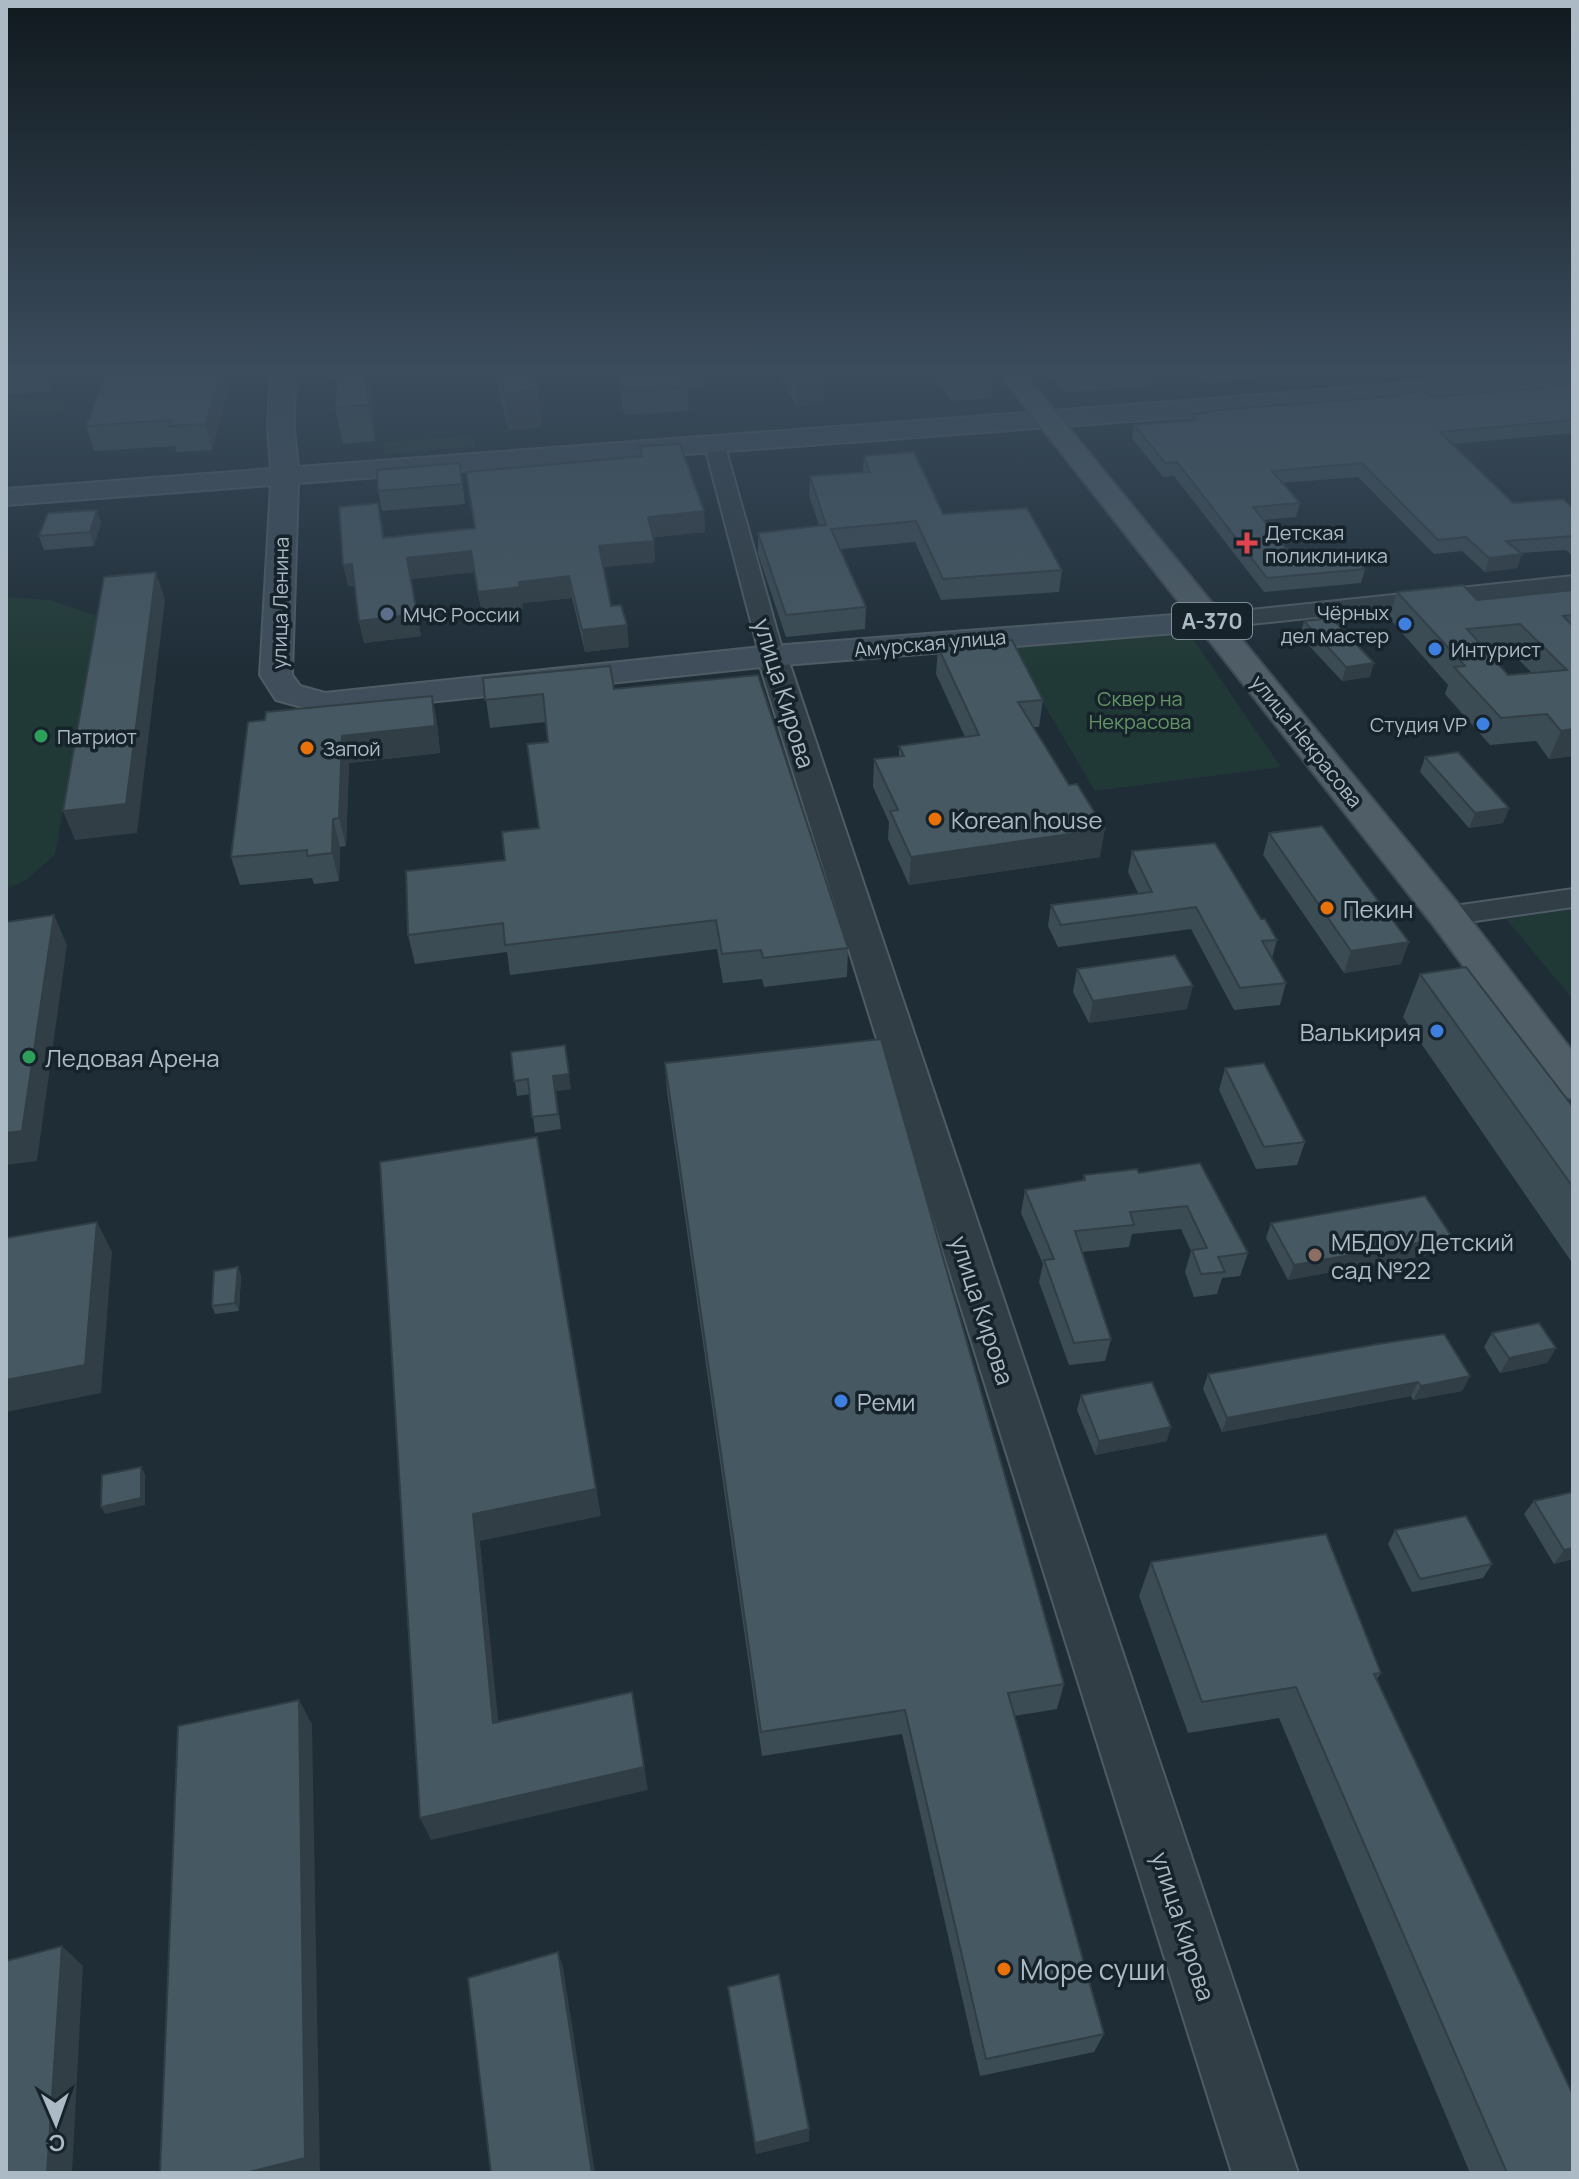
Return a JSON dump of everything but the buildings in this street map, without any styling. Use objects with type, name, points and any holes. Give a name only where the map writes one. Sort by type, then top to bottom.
[{"type":"main road","name":"улица Ленина","points":[[284,468],[276,675],[288,693]]},
{"type":"main road","points":[[6,497],[383,468]]},
{"type":"main road","name":"улица Некрасова","points":[[1087,468],[1447,916],[1573,1083]]},
{"type":"main road","name":"Амурская улица","points":[[288,693],[324,703],[772,656],[1212,621]]},
{"type":"street","name":"улица Кирова","points":[[721,468],[772,656],[1265,2173]]},
{"type":"street","name":"Амурская улица","points":[[1212,621],[1573,583]]},
{"type":"street","points":[[1447,916],[1573,898]]},
{"type":"green space","name":"Патриот","points":[[6,597],[50,600],[97,616],[55,855],[26,880],[6,889]]},
{"type":"green space","name":"Сквер на Некрасова","points":[[1186,629],[1281,767],[1095,791],[1009,645]]},
{"type":"green space","points":[[1573,909],[1573,996],[1570,996],[1506,919]]},
{"type":"place","name":"Детская поликлиника","points":[[1247,543]]},
{"type":"place","name":"МЧС России","points":[[387,614]]},
{"type":"place","name":"Чёрных дел мастер","points":[[1405,624]]},
{"type":"place","name":"Интурист","points":[[1435,649]]},
{"type":"place","name":"Студия VP","points":[[1483,724]]},
{"type":"place","name":"Патриот","points":[[41,736]]},
{"type":"place","name":"Запой","points":[[307,748]]},
{"type":"place","name":"Korean house","points":[[935,819]]},
{"type":"place","name":"Пекин","points":[[1327,908]]},
{"type":"place","name":"Валькирия","points":[[1437,1031]]},
{"type":"place","name":"Ледовая Арена","points":[[29,1057]]},
{"type":"place","name":"МБДОУ Детский сад №22","points":[[1315,1255]]},
{"type":"place","name":"Реми","points":[[841,1401]]},
{"type":"place","name":"Море суши","points":[[1004,1969]]}]
